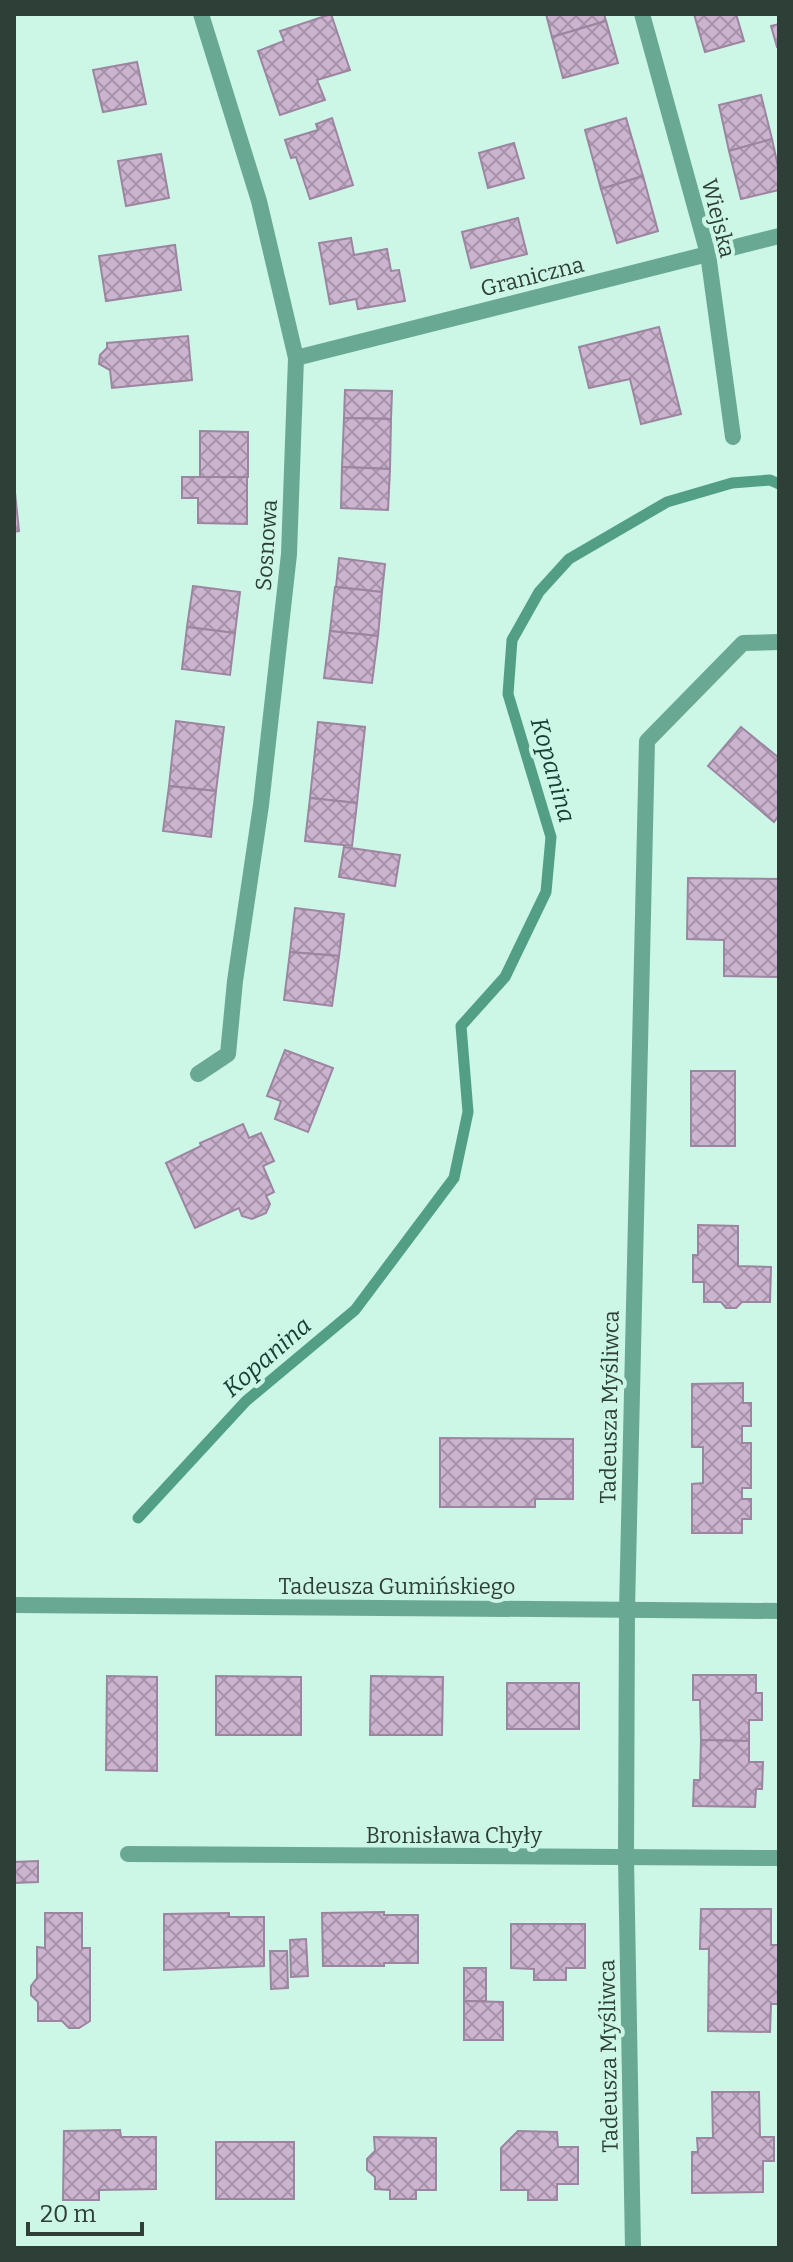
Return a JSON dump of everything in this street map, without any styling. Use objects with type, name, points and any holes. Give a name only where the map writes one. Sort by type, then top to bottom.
[{"type":"street","name":"Sosnowa","points":[[198,1074],[228,1054],[235,981],[261,805],[289,554],[296,358],[259,201],[201,14]]},
{"type":"street","name":"Wiejska","points":[[642,14],[708,254],[733,437]]},
{"type":"street","name":"Graniczna","points":[[296,358],[779,236]]},
{"type":"street","name":"Tadeusza Myśliwca","points":[[633,2248],[626,1858],[627,1610],[647,741],[743,643],[779,642]]},
{"type":"street","name":"Tadeusza Gumińskiego","points":[[14,1605],[779,1611]]},
{"type":"street","name":"Bronisława Chyły","points":[[128,1854],[779,1858]]},
{"type":"building","points":[[331,14],[350,70],[317,80],[325,100],[280,115],[258,51],[284,41],[280,31]]},
{"type":"building","points":[[546,14],[604,14],[606,21],[552,37]]},
{"type":"building","points":[[694,14],[736,14],[744,41],[705,52]]},
{"type":"building","points":[[606,21],[618,63],[563,78],[552,37]]},
{"type":"building","points":[[779,24],[779,47],[777,47],[771,26]]},
{"type":"building","points":[[137,62],[146,104],[103,112],[93,70]]},
{"type":"building","points":[[761,95],[772,139],[729,151],[719,105]]},
{"type":"building","points":[[332,118],[353,185],[310,199],[296,157],[291,158],[285,140],[318,130],[316,124]]},
{"type":"building","points":[[626,118],[643,176],[601,189],[585,130]]},
{"type":"building","points":[[772,139],[779,171],[779,190],[741,199],[729,151]]},
{"type":"building","points":[[514,143],[524,178],[488,188],[479,153]]},
{"type":"building","points":[[161,154],[169,198],[126,206],[118,161]]},
{"type":"building","points":[[643,176],[658,231],[617,243],[601,189]]},
{"type":"building","points":[[518,218],[527,254],[471,268],[462,232]]},
{"type":"building","points":[[351,238],[354,255],[387,249],[391,271],[399,270],[405,301],[358,309],[356,299],[330,304],[319,243]]},
{"type":"building","points":[[175,245],[181,290],[106,301],[99,256]]},
{"type":"building","points":[[659,327],[681,414],[641,424],[630,379],[589,388],[579,347]]},
{"type":"building","points":[[188,336],[192,380],[112,388],[110,370],[99,364],[107,343]]},
{"type":"building","points":[[345,390],[392,391],[391,419],[344,418]]},
{"type":"building","points":[[344,418],[391,419],[390,469],[342,467]]},
{"type":"building","points":[[200,431],[248,432],[248,477],[200,477]]},
{"type":"building","points":[[342,467],[390,469],[388,510],[341,508]]},
{"type":"building","points":[[182,477],[247,477],[247,524],[198,523],[198,498],[182,498]]},
{"type":"building","points":[[14,483],[19,531],[14,532]]},
{"type":"building","points":[[339,558],[385,564],[382,592],[336,587]]},
{"type":"building","points":[[193,586],[240,592],[235,633],[187,627]]},
{"type":"building","points":[[335,587],[382,592],[378,636],[330,631]]},
{"type":"building","points":[[187,627],[235,633],[230,675],[182,669]]},
{"type":"building","points":[[330,631],[378,636],[372,683],[324,678]]},
{"type":"building","points":[[176,721],[224,727],[216,791],[169,786]]},
{"type":"building","points":[[318,722],[365,727],[357,803],[310,798]]},
{"type":"building","points":[[741,727],[779,758],[779,815],[774,822],[708,766]]},
{"type":"building","points":[[169,786],[216,791],[211,837],[163,831]]},
{"type":"building","points":[[310,798],[357,803],[352,846],[305,841]]},
{"type":"building","points":[[344,847],[400,855],[395,886],[339,877]]},
{"type":"building","points":[[688,878],[779,879],[779,977],[724,976],[724,940],[687,939]]},
{"type":"building","points":[[295,908],[344,914],[339,956],[290,952]]},
{"type":"building","points":[[290,952],[339,956],[332,1006],[284,1000]]},
{"type":"building","points":[[285,1050],[333,1068],[308,1132],[275,1119],[281,1101],[267,1096]]},
{"type":"building","points":[[691,1071],[735,1071],[735,1146],[691,1146]]},
{"type":"building","points":[[243,1124],[249,1138],[261,1133],[274,1161],[263,1166],[274,1192],[266,1196],[270,1204],[266,1213],[252,1219],[242,1216],[239,1208],[195,1228],[166,1163],[201,1146],[200,1143]]},
{"type":"building","points":[[698,1225],[738,1226],[738,1266],[771,1267],[770,1302],[742,1302],[736,1308],[726,1308],[721,1302],[704,1302],[704,1282],[693,1282],[693,1255],[698,1255]]},
{"type":"building","points":[[743,1383],[743,1403],[751,1403],[751,1426],[742,1426],[742,1443],[751,1443],[751,1488],[742,1488],[742,1499],[751,1499],[751,1519],[742,1519],[742,1533],[692,1533],[692,1484],[703,1483],[703,1447],[692,1447],[692,1384]]},
{"type":"building","points":[[440,1438],[573,1439],[573,1499],[535,1499],[535,1507],[440,1507]]},
{"type":"building","points":[[693,1675],[756,1675],[756,1693],[762,1693],[762,1720],[749,1720],[749,1741],[701,1740],[700,1700],[693,1700]]},
{"type":"building","points":[[107,1676],[157,1677],[157,1771],[106,1770]]},
{"type":"building","points":[[216,1676],[301,1677],[301,1735],[216,1735]]},
{"type":"building","points":[[371,1676],[443,1677],[442,1735],[370,1735]]},
{"type":"building","points":[[507,1683],[579,1683],[579,1729],[507,1729]]},
{"type":"building","points":[[701,1740],[749,1741],[749,1762],[763,1762],[762,1789],[756,1789],[755,1807],[693,1806],[694,1780],[700,1780]]},
{"type":"building","points":[[38,1861],[38,1882],[14,1883],[14,1862]]},
{"type":"building","points":[[701,1909],[771,1909],[771,1945],[779,1945],[779,2004],[771,2004],[770,2032],[708,2031],[709,1949],[700,1949]]},
{"type":"building","points":[[384,1912],[384,1915],[418,1915],[418,1963],[323,1966],[322,1913]]},
{"type":"building","points":[[45,1913],[82,1913],[82,1948],[90,1948],[90,2021],[79,2028],[69,2028],[62,2021],[38,2021],[38,2002],[31,1995],[31,1986],[37,1978],[37,1947],[45,1948]]},
{"type":"building","points":[[229,1913],[229,1917],[264,1917],[264,1966],[164,1970],[164,1914]]},
{"type":"building","points":[[511,1924],[585,1924],[585,1968],[566,1968],[566,1980],[534,1980],[534,1969],[511,1968]]},
{"type":"building","points":[[306,1939],[308,1976],[291,1977],[290,1940]]},
{"type":"building","points":[[270,1951],[287,1951],[288,1988],[271,1989]]},
{"type":"building","points":[[464,1968],[486,1968],[486,2001],[464,2001]]},
{"type":"building","points":[[464,2001],[503,2002],[503,2040],[464,2040]]},
{"type":"building","points":[[712,2092],[759,2092],[760,2137],[774,2137],[774,2161],[763,2161],[763,2192],[692,2193],[692,2152],[698,2152],[697,2138],[713,2138]]},
{"type":"building","points":[[120,2130],[121,2137],[156,2137],[156,2189],[99,2190],[99,2200],[63,2200],[64,2131]]},
{"type":"building","points":[[518,2131],[557,2132],[558,2147],[578,2147],[578,2184],[557,2184],[557,2200],[528,2200],[528,2190],[501,2190],[501,2148]]},
{"type":"building","points":[[374,2137],[436,2138],[436,2190],[416,2190],[416,2199],[390,2199],[390,2190],[375,2189],[375,2177],[367,2170],[367,2159],[375,2151]]},
{"type":"building","points":[[216,2142],[294,2142],[294,2199],[216,2199]]},
{"type":"waterway","name":"Kopanina","points":[[138,1518],[246,1401],[355,1310],[454,1178],[468,1112],[461,1026],[505,977],[546,892],[551,837],[508,694],[512,640],[539,592],[569,559],[667,502],[732,483],[770,480],[779,484]]}]
